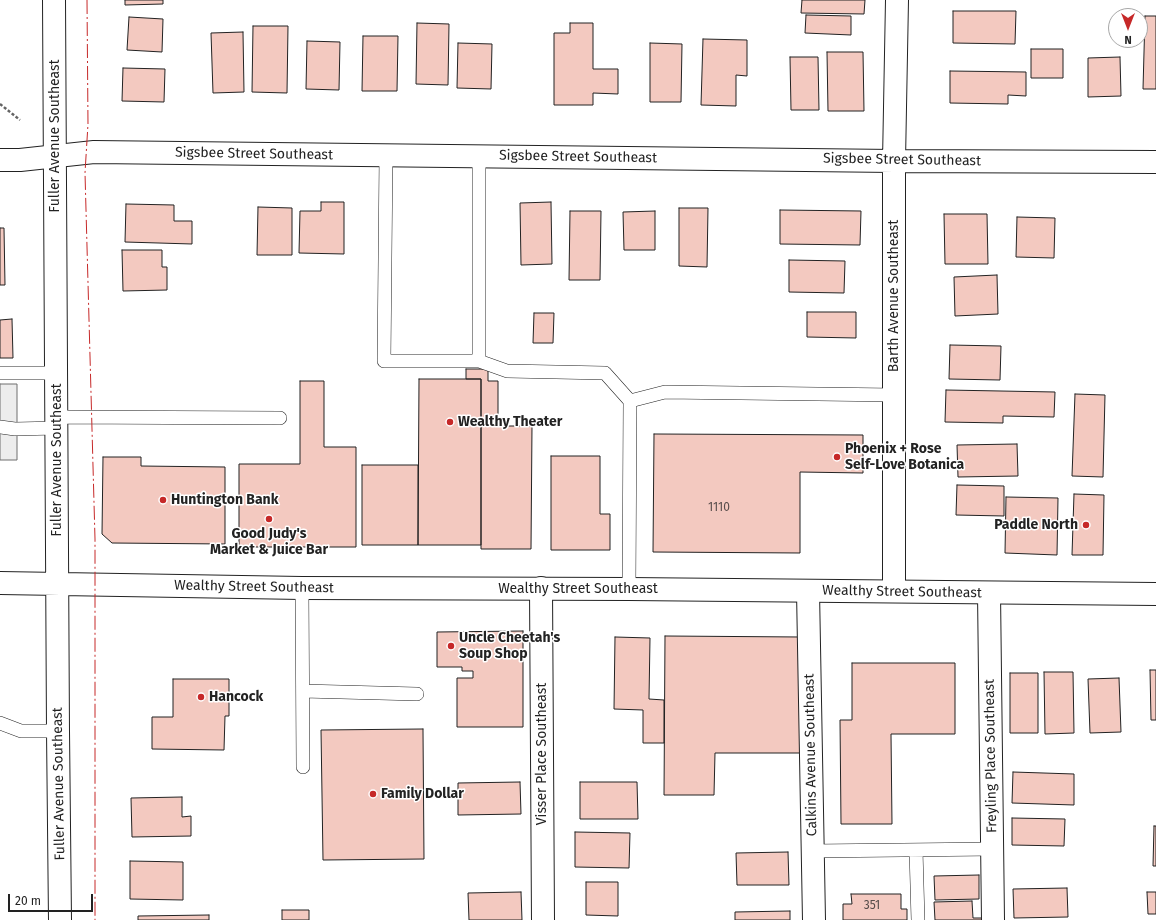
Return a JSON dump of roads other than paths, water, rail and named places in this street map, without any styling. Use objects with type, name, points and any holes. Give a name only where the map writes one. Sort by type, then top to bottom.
[{"type":"street","name":"Fuller Avenue Southeast","points":[[54,0],[60,920]]},
{"type":"street","name":"Barth Avenue Southeast","points":[[894,591],[894,161],[897,0]]},
{"type":"street","name":"Sigsbee Street Southeast","points":[[0,160],[20,160],[94,152],[894,161],[1156,162]]},
{"type":"street","name":"Wealthy Street Southeast","points":[[0,583],[302,588],[541,588],[1156,594]]},
{"type":"street","name":"Visser Place Southeast","points":[[541,588],[544,920]]},
{"type":"street","name":"Calkins Avenue Southeast","points":[[808,591],[814,920]]},
{"type":"street","name":"Freyling Place Southeast","points":[[989,593],[993,920]]},
{"type":"lane","points":[[386,156],[384,361],[479,361],[507,371],[605,373],[630,401],[629,589]]},
{"type":"lane","points":[[479,156],[479,361]]},
{"type":"lane","points":[[0,373],[57,373]]},
{"type":"lane","points":[[630,401],[665,392],[894,395]]},
{"type":"lane","points":[[0,427],[15,429],[57,423],[280,418]]},
{"type":"lane","points":[[302,588],[303,767]]},
{"type":"lane","points":[[303,691],[417,694]]},
{"type":"lane","points":[[0,723],[21,731],[58,731]]},
{"type":"lane","points":[[813,851],[992,849]]},
{"type":"lane","points":[[916,850],[918,920]]},
{"type":"place","name":"Wealthy Theater","points":[[450,422]]},
{"type":"place","name":"Phoenix + Rose Self-Love Botanica","points":[[837,457]]},
{"type":"place","name":"Huntington Bank","points":[[163,500]]},
{"type":"place","name":"Good Judy's Market & Juice Bar","points":[[269,519]]},
{"type":"place","name":"Paddle North","points":[[1086,525]]},
{"type":"place","name":"Uncle Cheetah's Soup Shop","points":[[451,646]]},
{"type":"place","name":"Hancock","points":[[201,697]]},
{"type":"place","name":"Family Dollar","points":[[373,794]]}]
